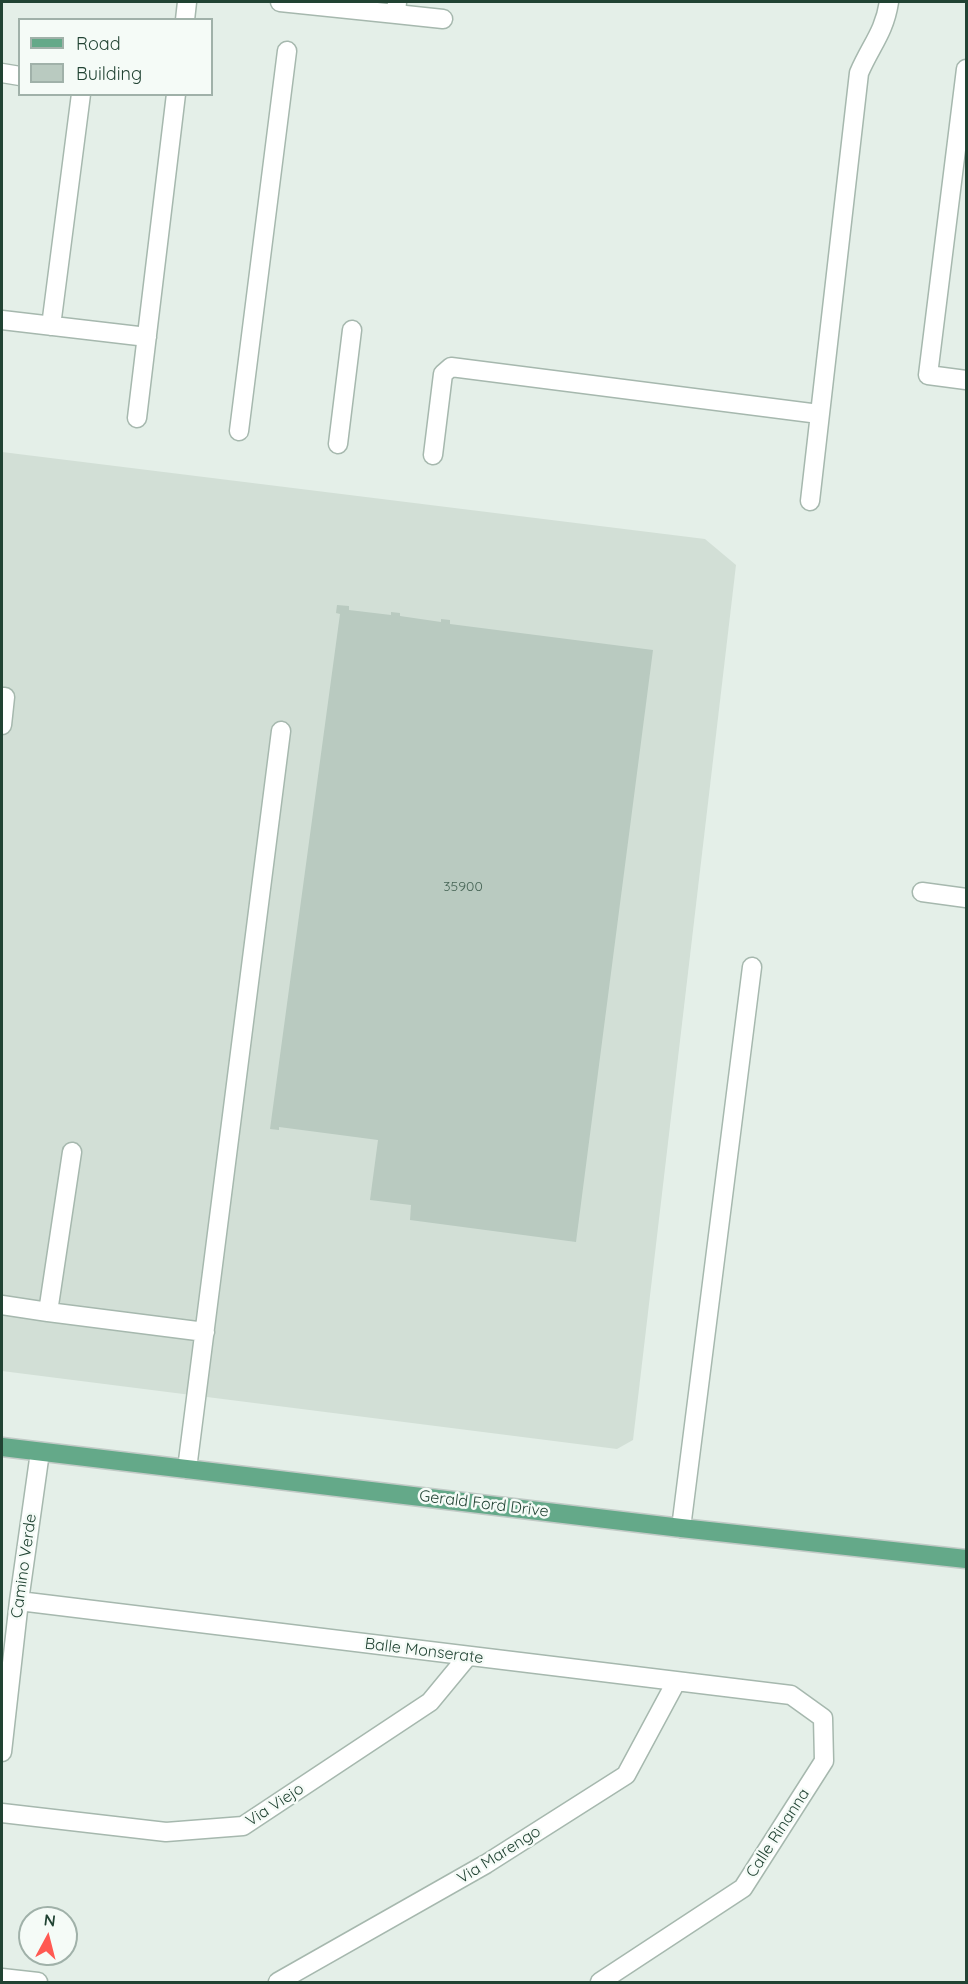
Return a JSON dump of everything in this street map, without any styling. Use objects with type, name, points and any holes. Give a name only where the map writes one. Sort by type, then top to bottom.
[{"type":"main road","name":"Gerald Ford Drive","points":[[2,1447],[681,1528],[966,1559]]},
{"type":"street","points":[[185,18],[188,2]]},
{"type":"street","points":[[280,2],[396,8],[443,20]]},
{"type":"street","points":[[810,501],[859,73],[866,56],[878,41],[887,17],[889,2]]},
{"type":"street","points":[[239,431],[287,51]]},
{"type":"street","points":[[966,69],[928,375],[966,380]]},
{"type":"street","points":[[2,74],[18,76]]},
{"type":"street","points":[[51,326],[81,96]]},
{"type":"street","points":[[137,418],[171,96]]},
{"type":"street","points":[[2,320],[147,337]]},
{"type":"street","points":[[338,444],[352,330]]},
{"type":"street","points":[[433,455],[443,374],[451,367],[819,414]]},
{"type":"street","points":[[2,697],[5,697],[2,725]]},
{"type":"street","points":[[187,1469],[281,730]]},
{"type":"street","points":[[922,892],[966,898]]},
{"type":"street","points":[[681,1528],[752,967]]},
{"type":"street","points":[[48,1312],[72,1152]]},
{"type":"street","points":[[2,1305],[205,1332]]},
{"type":"street","name":"Camino Verde","points":[[2,1752],[19,1601],[40,1452]]},
{"type":"street","name":"Balle Monserate","points":[[19,1601],[791,1695],[823,1718]]},
{"type":"street","name":"Via Viejo","points":[[2,1813],[166,1832],[243,1827],[430,1702],[468,1656]]},
{"type":"street","name":"Via Marengo","points":[[278,1983],[486,1864],[626,1775],[675,1682]]},
{"type":"street","name":"Calle Rinanna","points":[[600,1983],[743,1888],[824,1761],[823,1718]]},
{"type":"street","points":[[2,1978],[38,1983]]},
{"type":"shaded area","points":[[2,452],[705,539],[736,565],[633,1440],[617,1449],[2,1371]]},
{"type":"building","points":[[337,605],[349,606],[349,610],[391,615],[391,612],[400,613],[400,616],[441,622],[441,619],[450,620],[450,624],[653,650],[576,1242],[410,1220],[411,1205],[370,1200],[378,1140],[279,1127],[279,1130],[270,1129],[340,614],[336,613]]}]
